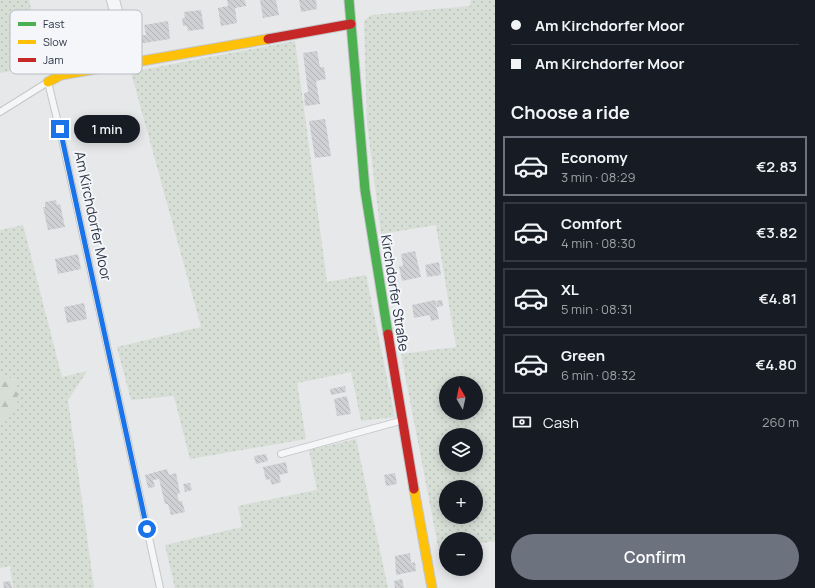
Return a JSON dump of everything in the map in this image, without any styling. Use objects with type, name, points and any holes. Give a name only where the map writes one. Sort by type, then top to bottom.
[{"type":"street","points":[[113,0],[116,10]]},
{"type":"street","name":"Kirchdorfer Straße","points":[[349,0],[365,190],[401,420],[432,588]]},
{"type":"street","points":[[142,61],[351,24]]},
{"type":"street","points":[[48,82],[61,75],[67,74]]},
{"type":"lane","points":[[0,112],[48,82]]},
{"type":"lane","name":"Am Kirchdorfer Moor","points":[[48,82],[64,144],[160,588]]},
{"type":"lane","points":[[281,454],[401,420]]},
{"type":"green space","points":[[0,0],[29,0],[31,10],[10,10],[10,71],[0,73]]},
{"type":"green space","points":[[471,0],[495,0],[495,541],[483,543],[483,532],[439,532],[439,551],[401,354],[456,347],[436,225],[381,234],[367,123],[364,21],[371,15],[470,6]]},
{"type":"green space","points":[[295,41],[327,282],[366,275],[395,417],[361,421],[351,372],[297,383],[306,439],[190,459],[174,396],[131,400],[117,347],[201,327],[132,74],[142,74],[142,70]]},
{"type":"green space","points":[[23,225],[62,377],[87,371],[68,400],[94,588],[13,588],[10,566],[0,568],[0,420],[10,417],[17,381],[0,374],[0,230]]},
{"type":"green space","points":[[0,374],[17,381],[18,401],[10,417],[0,420]]},
{"type":"green space","points":[[356,439],[388,588],[175,588],[165,545],[242,527],[238,506],[317,490],[309,450]]},
{"type":"building","points":[[227,0],[245,0],[246,6],[235,8],[237,23],[221,26],[218,8],[228,6]]},
{"type":"building","points":[[260,0],[276,0],[279,15],[263,18]]},
{"type":"building","points":[[299,0],[316,0],[317,9],[301,12]]},
{"type":"building","points":[[201,10],[204,29],[188,31],[187,26],[183,26],[182,18],[185,18],[184,12]]},
{"type":"building","points":[[168,21],[170,39],[142,43],[142,35],[146,35],[144,25]]},
{"type":"building","points":[[317,51],[320,67],[324,67],[326,79],[316,81],[320,104],[305,106],[304,93],[308,92],[303,53]]},
{"type":"building","points":[[325,119],[331,156],[315,158],[309,121]]},
{"type":"building","points":[[56,200],[57,205],[60,204],[65,227],[48,230],[43,207],[45,207],[45,202]]},
{"type":"building","points":[[415,251],[421,277],[402,281],[399,266],[403,266],[401,254]]},
{"type":"building","points":[[78,254],[81,269],[58,274],[55,259]]},
{"type":"building","points":[[439,262],[441,275],[427,277],[425,265]]},
{"type":"building","points":[[435,300],[439,319],[431,321],[430,315],[414,318],[412,305]]},
{"type":"building","points":[[442,300],[443,306],[437,307],[436,301]]},
{"type":"building","points":[[84,303],[87,319],[67,323],[64,307]]},
{"type":"building","points":[[345,386],[346,392],[331,395],[330,389]]},
{"type":"building","points":[[347,396],[351,414],[337,416],[334,399]]},
{"type":"building","points":[[266,454],[268,461],[256,464],[254,456]]},
{"type":"building","points":[[286,462],[288,473],[279,475],[281,482],[272,485],[270,479],[266,480],[263,467]]},
{"type":"building","points":[[167,469],[169,475],[176,473],[180,494],[177,494],[179,501],[182,501],[185,512],[171,515],[168,504],[165,504],[159,479],[153,480],[155,487],[148,488],[145,475]]},
{"type":"building","points":[[395,473],[397,484],[386,486],[384,475]]},
{"type":"building","points":[[190,483],[192,490],[185,492],[183,484]]},
{"type":"building","points":[[410,553],[411,563],[415,562],[416,571],[396,575],[395,556]]},
{"type":"building","points":[[402,579],[404,588],[395,588],[394,581]]},
{"type":"building","points":[[10,581],[12,588],[4,588],[3,582]]},
{"type":"traffic: fast","points":[[349,0],[365,190],[388,334]]},
{"type":"traffic: slow","points":[[142,61],[268,39]]},
{"type":"traffic: slow","points":[[48,82],[61,75],[67,74]]},
{"type":"traffic: slow","points":[[414,489],[432,588]]},
{"type":"traffic: jam","points":[[268,39],[351,24]]},
{"type":"traffic: jam","points":[[388,334],[414,489]]},
{"type":"route","points":[[60,129],[147,529]]}]
